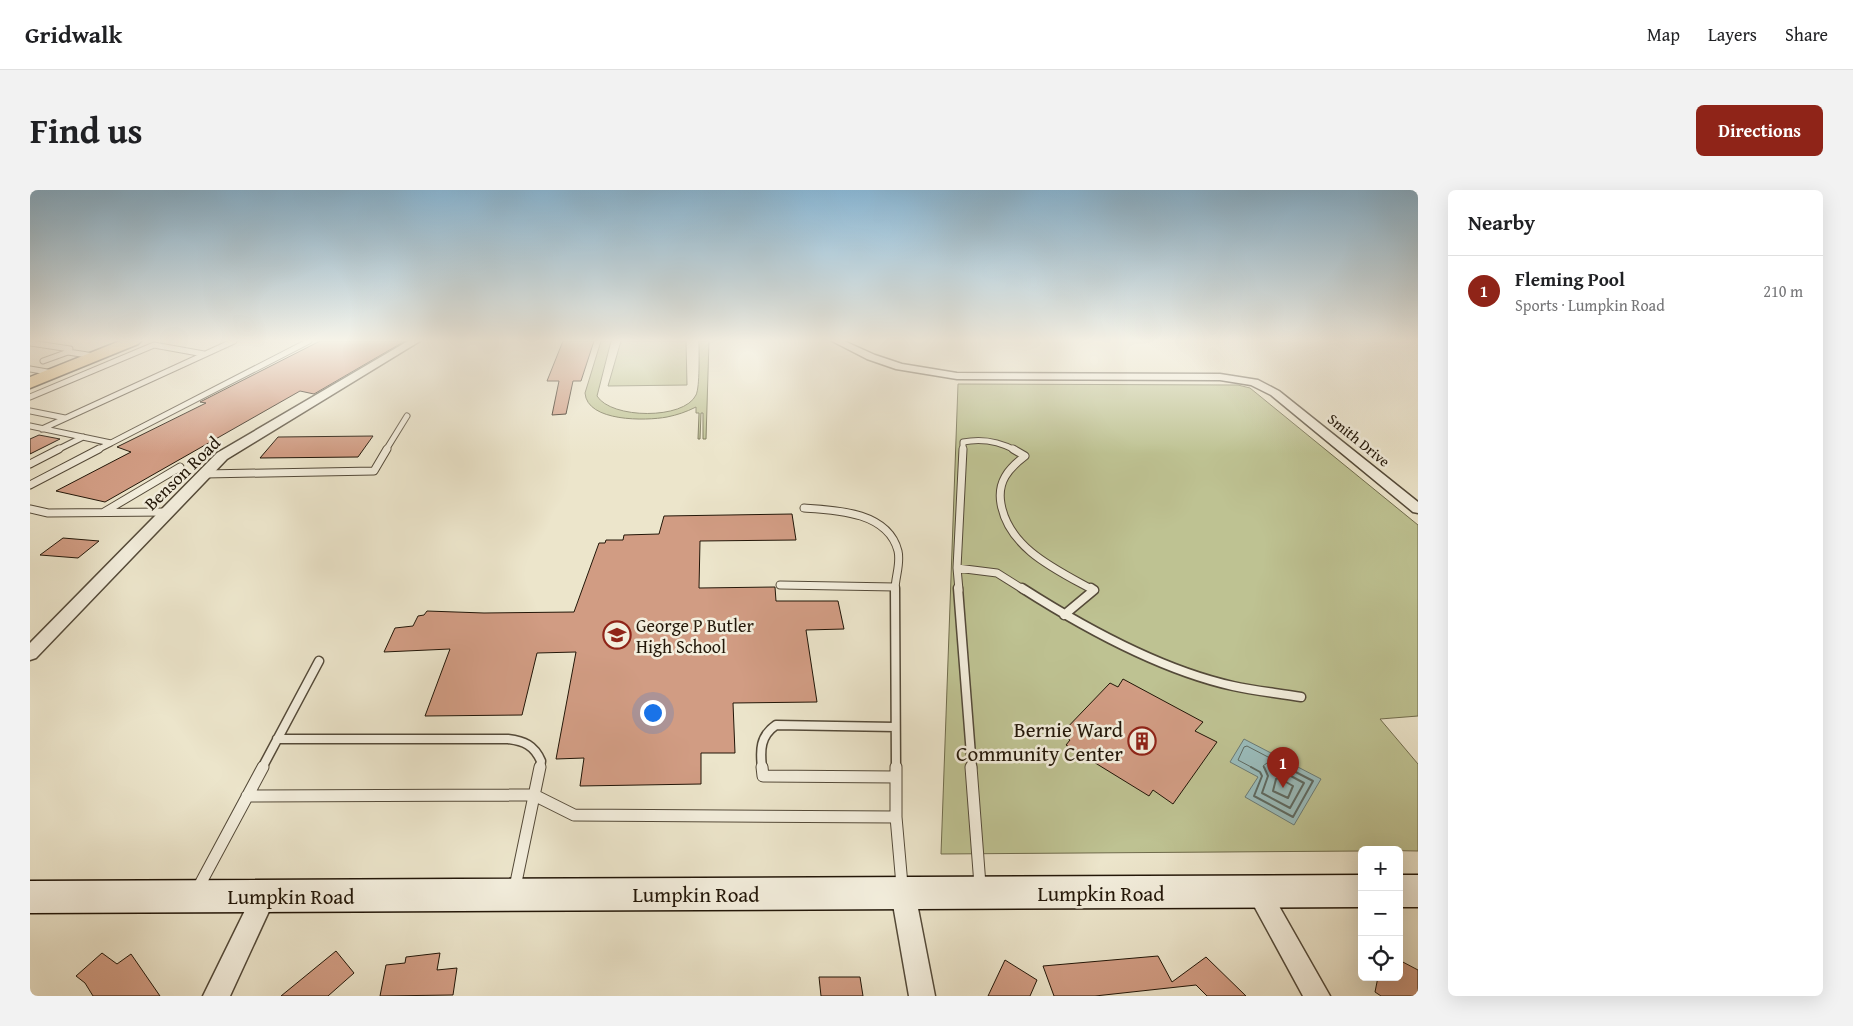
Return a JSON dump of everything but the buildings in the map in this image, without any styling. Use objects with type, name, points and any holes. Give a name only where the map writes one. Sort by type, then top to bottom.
[{"type":"main road","points":[[30,384],[42,379]]},
{"type":"main road","name":"Lumpkin Road","points":[[30,897],[1358,891]]},
{"type":"main road","points":[[1403,891],[1418,891]]},
{"type":"street","name":"Benson Road","points":[[30,654],[222,456],[352,379]]},
{"type":"street","name":"Smith Drive","points":[[1231,379],[1254,382],[1275,393],[1418,509]]},
{"type":"street","points":[[1259,892],[1317,996]]},
{"type":"street","points":[[903,894],[922,996]]},
{"type":"street","points":[[216,996],[264,896]]},
{"type":"lane","points":[[30,397],[74,379]]},
{"type":"lane","points":[[42,429],[151,379]]},
{"type":"lane","points":[[30,485],[235,379]]},
{"type":"lane","points":[[30,411],[65,418]]},
{"type":"lane","points":[[205,474],[374,471],[408,416]]},
{"type":"lane","points":[[30,427],[111,443]]},
{"type":"lane","points":[[30,464],[83,437]]},
{"type":"lane","points":[[981,894],[957,568],[963,442],[974,439],[992,441],[1009,446],[1025,456],[1010,469],[1000,486],[1001,508],[1009,525],[1022,544],[1050,565],[1094,590],[1064,615]]},
{"type":"lane","points":[[103,513],[180,467]]},
{"type":"lane","points":[[804,508],[837,509],[866,517],[890,533],[895,542],[898,554],[895,587],[896,817],[903,894]]},
{"type":"lane","points":[[30,509],[48,513],[169,512]]},
{"type":"lane","points":[[957,568],[997,573],[1064,615],[1142,654],[1185,671],[1232,686],[1301,697]]},
{"type":"lane","points":[[780,585],[895,587]]},
{"type":"lane","points":[[193,896],[319,661]]},
{"type":"lane","points":[[895,727],[776,725],[767,730],[762,740],[763,776],[896,777]]},
{"type":"lane","points":[[277,740],[508,739],[526,742],[537,750],[541,761],[514,895]]},
{"type":"lane","points":[[247,796],[534,795],[574,815],[896,817]]},
{"type":"green space","points":[[589,379],[601,379],[597,396],[605,404],[631,412],[663,412],[677,409],[689,403],[696,395],[699,379],[708,379],[706,439],[703,439],[703,413],[701,413],[700,439],[698,439],[699,413],[696,413],[696,407],[671,416],[632,419],[596,410],[588,403],[585,393]]},
{"type":"green space","points":[[610,379],[687,379],[687,385],[608,386]]},
{"type":"green space","points":[[958,384],[1238,385],[1250,388],[1418,525],[1418,716],[1380,719],[1418,764],[1418,851],[1403,851],[1403,846],[1358,846],[1358,851],[941,854]]},
{"type":"water","points":[[1244,739],[1321,779],[1294,825],[1245,797],[1258,777],[1230,762]]},
{"type":"place","name":"George P Butler High School","points":[[617,635]]},
{"type":"place","name":"Bernie Ward Community Center","points":[[1142,741]]},
{"type":"place","name":"Fleming Pool","points":[[1283,788]]}]
